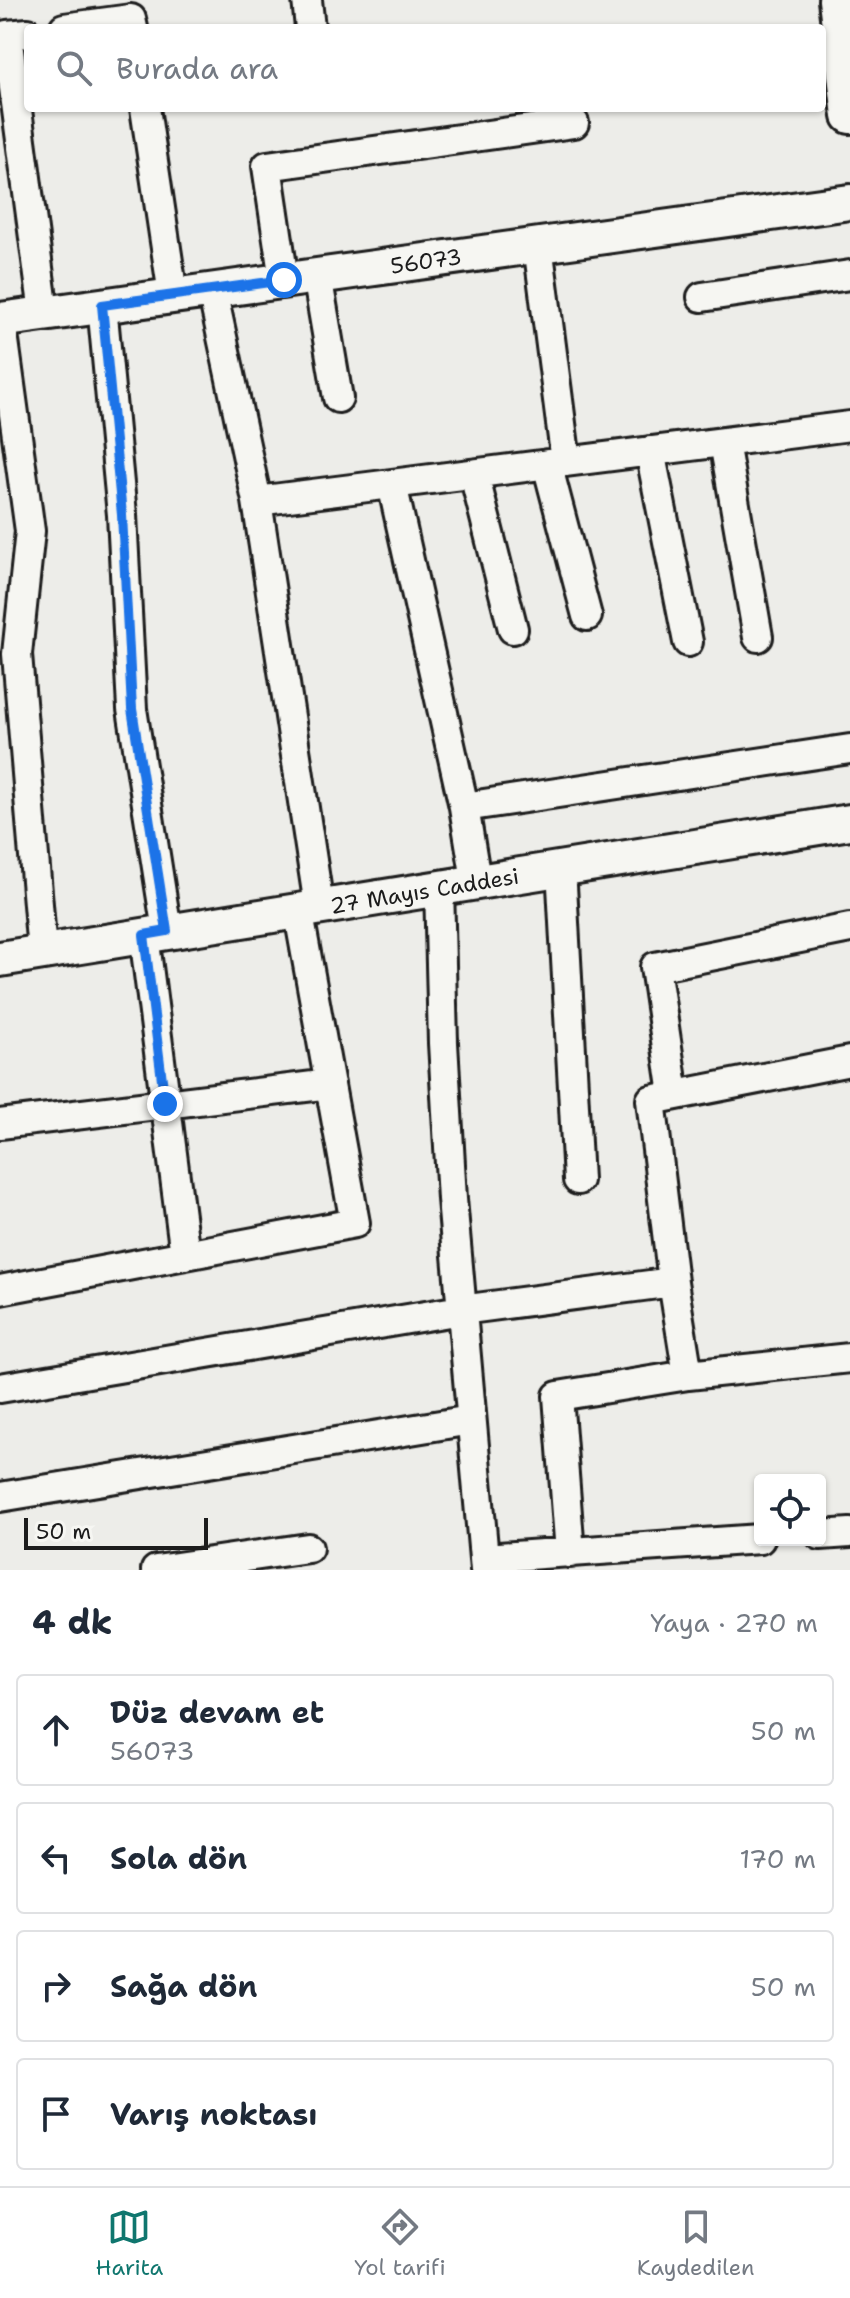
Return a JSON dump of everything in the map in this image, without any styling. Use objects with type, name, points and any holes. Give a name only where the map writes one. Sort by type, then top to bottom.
[{"type":"street","points":[[307,0],[310,24]]},
{"type":"street","points":[[94,24],[131,19],[132,24]]},
{"type":"street","points":[[833,19],[850,116]]},
{"type":"street","points":[[24,33],[7,35],[44,313]]},
{"type":"street","points":[[146,112],[173,295]]},
{"type":"street","points":[[338,398],[267,166],[574,123]]},
{"type":"street","name":"56073","points":[[0,320],[850,202]]},
{"type":"street","points":[[538,245],[557,463],[587,616]]},
{"type":"street","points":[[702,297],[850,275]]},
{"type":"street","points":[[0,1290],[355,1223],[330,1084],[257,501],[212,290]]},
{"type":"street","points":[[102,305],[122,515],[132,709],[155,933],[165,1104],[185,1255]]},
{"type":"street","points":[[0,320],[30,531],[12,594],[9,655],[42,952]]},
{"type":"street","points":[[257,501],[850,426]]},
{"type":"street","points":[[724,442],[758,637]]},
{"type":"street","points":[[650,451],[688,642]]},
{"type":"street","points":[[474,474],[513,629]]},
{"type":"street","points":[[392,484],[464,807],[476,880]]},
{"type":"street","points":[[464,807],[850,749]]},
{"type":"street","name":"27 Mayıs Caddesi","points":[[0,959],[850,822]]},
{"type":"street","points":[[561,867],[578,1180]]},
{"type":"street","points":[[439,886],[445,1075],[461,1310],[484,1564],[570,1553],[754,1539]]},
{"type":"street","points":[[674,1094],[655,967],[850,928]]},
{"type":"street","points":[[688,1375],[673,1282],[651,1100],[850,1061]]},
{"type":"street","points":[[0,1124],[330,1084]]},
{"type":"street","points":[[0,1388],[461,1310],[673,1282]]},
{"type":"street","points":[[570,1553],[558,1396],[688,1375],[850,1358]]},
{"type":"street","points":[[0,1497],[471,1420]]},
{"type":"street","points":[[826,1535],[850,1533]]},
{"type":"street","points":[[156,1570],[308,1548]]},
{"type":"route","points":[[165,1104],[144,935],[167,931],[132,709],[122,515],[102,305],[284,280]]}]
